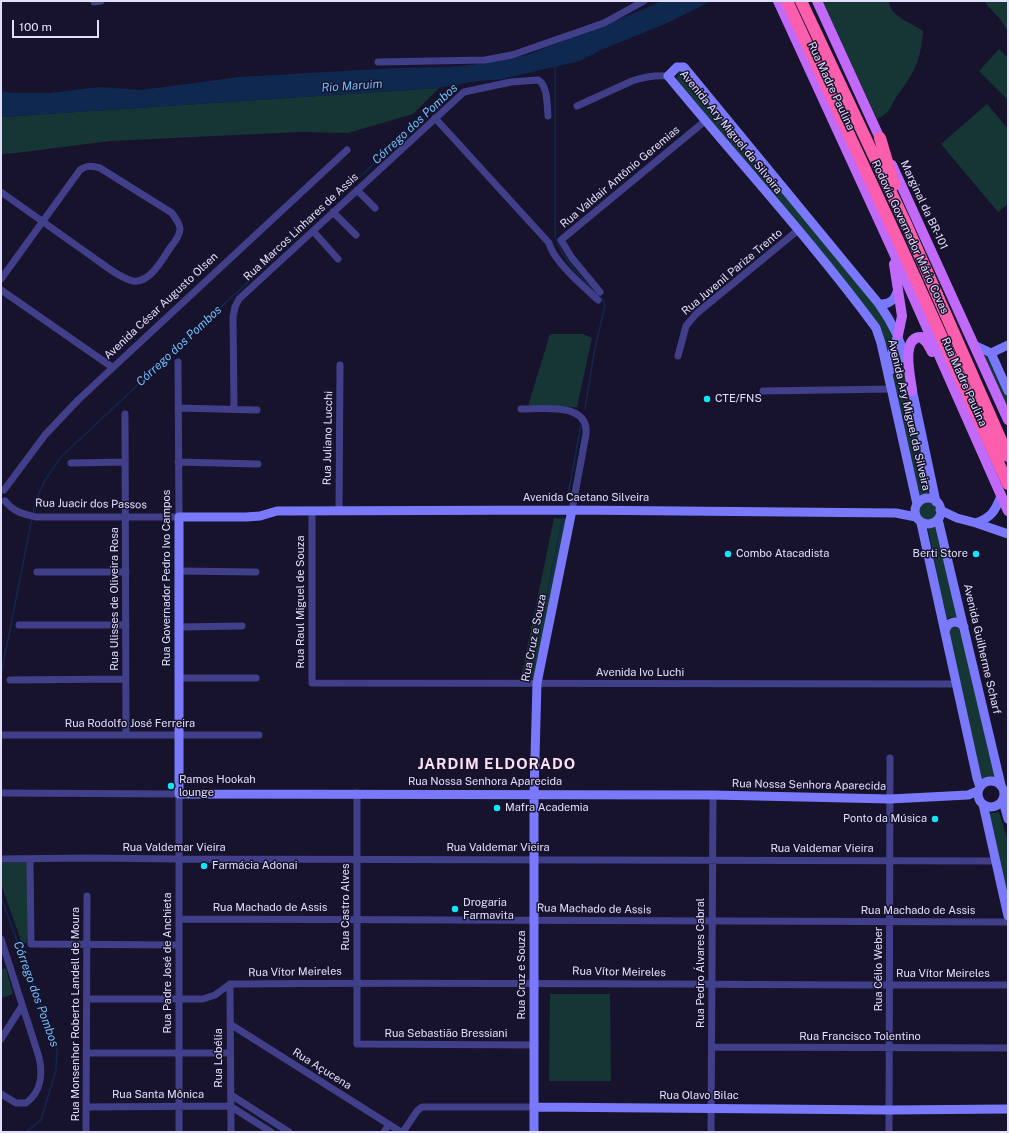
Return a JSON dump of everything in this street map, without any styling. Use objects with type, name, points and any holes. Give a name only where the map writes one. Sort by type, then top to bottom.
[{"type":"highway","name":"Rodovia Governador Mário Covas","points":[[787,1],[894,243],[1008,484]]},
{"type":"highway","name":"Rodovia Governador Mário Covas","points":[[801,1],[905,222],[1008,456]]},
{"type":"highway","points":[[880,138],[905,222]]},
{"type":"highway","points":[[856,170],[894,243]]},
{"type":"main road","name":"Rua Madre Paulina","points":[[778,1],[856,170]]},
{"type":"main road","name":"Marginal da BR-101","points":[[817,1],[1008,420]]},
{"type":"main road","name":"Avenida Ary Miguel da Silveira","points":[[916,505],[892,388],[876,328],[668,76],[677,67],[684,67],[879,304],[893,324],[903,350],[938,512]]},
{"type":"main road","name":"Rua Madre Paulina","points":[[894,243],[952,386],[1008,511]]},
{"type":"main road","points":[[892,388],[890,365],[902,316],[894,243]]},
{"type":"main road","points":[[879,304],[892,302],[898,288]]},
{"type":"main road","points":[[912,391],[908,350],[910,343],[916,337],[921,337],[927,343],[947,381],[952,386]]},
{"type":"main road","points":[[974,345],[991,353],[1008,391]]},
{"type":"main road","points":[[991,353],[1008,345]]},
{"type":"main road","points":[[976,523],[990,516],[1002,496]]},
{"type":"main road","points":[[1008,534],[938,512],[929,498],[924,499],[916,505],[915,510],[919,520],[957,684],[981,803],[1008,916]]},
{"type":"main road","name":"Avenida Caetano Silveira","points":[[896,513],[916,505]]},
{"type":"main road","name":"Avenida Caetano Silveira","points":[[277,511],[572,510],[896,513],[919,520]]},
{"type":"main road","name":"Rua Cruz e Souza","points":[[534,1132],[534,794],[537,683],[572,510]]},
{"type":"main road","name":"Rua Juacir dos Passos","points":[[178,517],[246,517],[260,516],[277,511]]},
{"type":"main road","points":[[919,520],[928,524],[935,522],[938,512]]},
{"type":"main road","name":"Avenida Guilherme Scharf","points":[[938,512],[1004,793],[1008,819]]},
{"type":"main road","name":"Rua Governador Pedro Ivo Campos","points":[[178,517],[179,794]]},
{"type":"main road","points":[[945,632],[946,627],[953,622],[960,623],[964,627]]},
{"type":"main road","points":[[979,789],[985,783],[990,781],[996,782],[1004,793],[999,805],[988,807],[981,803]]},
{"type":"main road","name":"Rua Nossa Senhora Aparecida","points":[[179,794],[357,793],[713,795],[890,799],[968,795],[979,789]]},
{"type":"main road","name":"Rua Nossa Senhora Aparecida","points":[[968,795],[981,803]]},
{"type":"main road","name":"Rua Olavo Bilac","points":[[534,1107],[889,1110],[1008,1109]]},
{"type":"street","points":[[378,62],[485,60],[512,55],[604,23],[644,1]]},
{"type":"street","points":[[577,106],[641,78],[668,76]]},
{"type":"street","name":"Rua Marcos Linhares de Assis","points":[[234,409],[233,317],[239,299],[464,92],[511,82],[532,80],[541,81],[544,87],[548,116]]},
{"type":"street","points":[[435,118],[550,243],[554,254],[567,270],[598,300]]},
{"type":"street","name":"Rua Valdair Antônio Geremias","points":[[600,292],[572,258],[561,240],[705,121]]},
{"type":"street","name":"Avenida César Augusto Olsen","points":[[2,490],[45,435],[78,400],[346,150]]},
{"type":"street","points":[[1,192],[42,222],[126,278],[134,281],[142,280],[155,269],[178,236],[180,230],[179,224],[172,213],[100,168],[92,166],[85,167],[80,170],[42,222],[1,279]]},
{"type":"street","points":[[357,190],[375,208]]},
{"type":"street","points":[[333,212],[356,235]]},
{"type":"street","points":[[313,231],[338,258]]},
{"type":"street","name":"Rua Juvenil Parize Trento","points":[[678,356],[684,331],[696,314],[797,231]]},
{"type":"street","points":[[550,243],[561,240]]},
{"type":"street","points":[[1,290],[112,367]]},
{"type":"street","name":"Rua Governador Pedro Ivo Campos","points":[[178,362],[178,517]]},
{"type":"street","name":"Rua Juliano Lucchi","points":[[339,511],[340,365]]},
{"type":"street","points":[[763,391],[892,388]]},
{"type":"street","points":[[178,408],[257,410]]},
{"type":"street","points":[[521,409],[572,411],[582,418],[585,424],[586,434],[572,510]]},
{"type":"street","name":"Rua Ulisses de Oliveira Rosa","points":[[125,414],[126,735]]},
{"type":"street","points":[[71,463],[126,462]]},
{"type":"street","points":[[178,462],[258,464]]},
{"type":"street","points":[[2,490],[8,495],[7,500],[3,501]]},
{"type":"street","name":"Rua Juacir dos Passos","points":[[3,501],[11,508],[36,517],[178,517]]},
{"type":"street","name":"Rua Raul Miguel de Souza","points":[[312,511],[312,683],[322,683]]},
{"type":"street","points":[[179,571],[256,572]]},
{"type":"street","points":[[37,572],[126,572]]},
{"type":"street","points":[[19,625],[126,625]]},
{"type":"street","points":[[179,627],[242,626]]},
{"type":"street","points":[[179,678],[256,678]]},
{"type":"street","points":[[10,680],[126,679]]},
{"type":"street","name":"Avenida Ivo Luchi","points":[[322,683],[957,684]]},
{"type":"street","name":"Rua Rodolfo José Ferreira","points":[[1,735],[259,735]]},
{"type":"street","name":"Rua Célio Weber","points":[[889,1132],[890,758]]},
{"type":"street","name":"Rua Nossa Senhora Aparecida","points":[[1,793],[179,794]]},
{"type":"street","name":"Rua Castro Alves","points":[[357,793],[357,1044]]},
{"type":"street","name":"Rua Padre José de Anchieta","points":[[179,794],[179,1132]]},
{"type":"street","name":"Rua Pedro Álvares Cabral","points":[[711,1132],[713,795]]},
{"type":"street","name":"Rua Valdemar Vieira","points":[[1,859],[712,859],[996,861]]},
{"type":"street","points":[[30,859],[31,944],[179,944]]},
{"type":"street","name":"Rua Monsenhor Roberto Landell de Moura","points":[[86,1132],[87,896]]},
{"type":"street","name":"Rua Machado de Assis","points":[[179,919],[1008,922]]},
{"type":"street","points":[[1,941],[39,1057],[41,1075],[39,1085],[31,1099],[26,1103],[16,1103],[1,1094]]},
{"type":"street","name":"Rua Vítor Meireles","points":[[230,984],[534,982],[1008,985]]},
{"type":"street","points":[[87,999],[208,998],[215,995],[230,984]]},
{"type":"street","name":"Rua Lobélia","points":[[230,984],[231,1132]]},
{"type":"street","points":[[1,1039],[22,1006]]},
{"type":"street","name":"Rua Açucena","points":[[230,1024],[402,1132]]},
{"type":"street","name":"Rua Sebastião Bressiani","points":[[357,1044],[534,1045]]},
{"type":"street","name":"Rua Francisco Tolentino","points":[[712,1048],[1008,1048]]},
{"type":"street","points":[[87,1053],[230,1053]]},
{"type":"street","points":[[230,1095],[289,1132]]},
{"type":"street","points":[[230,1106],[271,1132]]},
{"type":"street","name":"Rua Santa Mônica","points":[[86,1107],[230,1106]]},
{"type":"street","name":"Rua Olavo Bilac","points":[[402,1132],[417,1111],[422,1108],[534,1107]]},
{"type":"street","points":[[384,1132],[389,1124]]},
{"type":"green space","points":[[822,1],[889,1],[890,6],[897,15],[923,31],[916,66],[888,112],[877,119]]},
{"type":"green space","points":[[985,1],[1008,1],[1008,32],[1001,20]]},
{"type":"green space","points":[[999,49],[1008,58],[1008,100],[979,71]]},
{"type":"green space","points":[[682,70],[872,297],[896,334],[888,357],[885,344],[677,80],[678,73]]},
{"type":"green space","points":[[439,88],[413,114],[348,133],[300,132],[110,141],[1,154],[1,117]]},
{"type":"green space","points":[[987,104],[1008,129],[1008,204],[998,212],[941,144]]},
{"type":"green space","points":[[550,334],[583,334],[592,338],[577,407],[528,406]]},
{"type":"green space","points":[[898,340],[914,409],[922,468],[928,494],[920,495],[892,371]]},
{"type":"green space","points":[[981,350],[991,355],[1008,396],[1008,413]]},
{"type":"green space","points":[[924,502],[932,502],[937,507],[935,518],[932,520],[924,520],[919,515],[919,507]]},
{"type":"green space","points":[[554,518],[566,519],[536,679],[521,678]]},
{"type":"green space","points":[[935,527],[958,618],[950,617],[944,621],[928,528]]},
{"type":"green space","points":[[952,626],[958,627],[962,638],[995,776],[993,779],[982,781],[949,633]]},
{"type":"green space","points":[[999,812],[1008,841],[1008,911],[987,814]]},
{"type":"green space","points":[[27,862],[27,943],[22,943],[1,884],[1,863]]},
{"type":"green space","points":[[6,968],[13,994],[1,998],[1,970]]},
{"type":"green space","points":[[550,994],[610,994],[611,1081],[549,1081]]},
{"type":"water","name":"Rio Maruim","points":[[661,1],[711,1],[667,23],[601,50],[580,61],[502,79],[470,82],[439,88],[1,117],[1,91],[12,93],[49,93],[100,87],[141,90],[239,77],[396,68],[448,67],[479,64],[527,55],[642,10]]},
{"type":"waterway","points":[[555,67],[555,236],[569,263],[582,279],[604,301],[605,305],[594,353],[585,409]]},
{"type":"waterway","name":"Córrego dos Pombos","points":[[33,514],[37,498],[44,483],[62,456],[459,84]]},
{"type":"waterway","points":[[567,500],[581,425]]},
{"type":"waterway","points":[[530,675],[563,517]]},
{"type":"waterway","name":"Córrego dos Pombos","points":[[1,675],[32,518]]},
{"type":"waterway","name":"Córrego dos Pombos","points":[[1,897],[57,1050],[56,1070],[41,1120],[26,1132]]},
{"type":"place","name":"CTE/FNS","points":[[707,399]]},
{"type":"place","name":"Combo Atacadista","points":[[728,554]]},
{"type":"place","name":"Berti Store","points":[[976,554]]},
{"type":"place","name":"Ramos Hookah lounge","points":[[171,786]]},
{"type":"place","name":"Mafra Academia","points":[[497,808]]},
{"type":"place","name":"Ponto da Música","points":[[935,819]]},
{"type":"place","name":"Farmácia Adonai","points":[[204,866]]},
{"type":"place","name":"Drogaria Farmavita","points":[[455,909]]},
{"type":"district","name":"JARDIM ELDORADO","points":[[497,764]]}]
